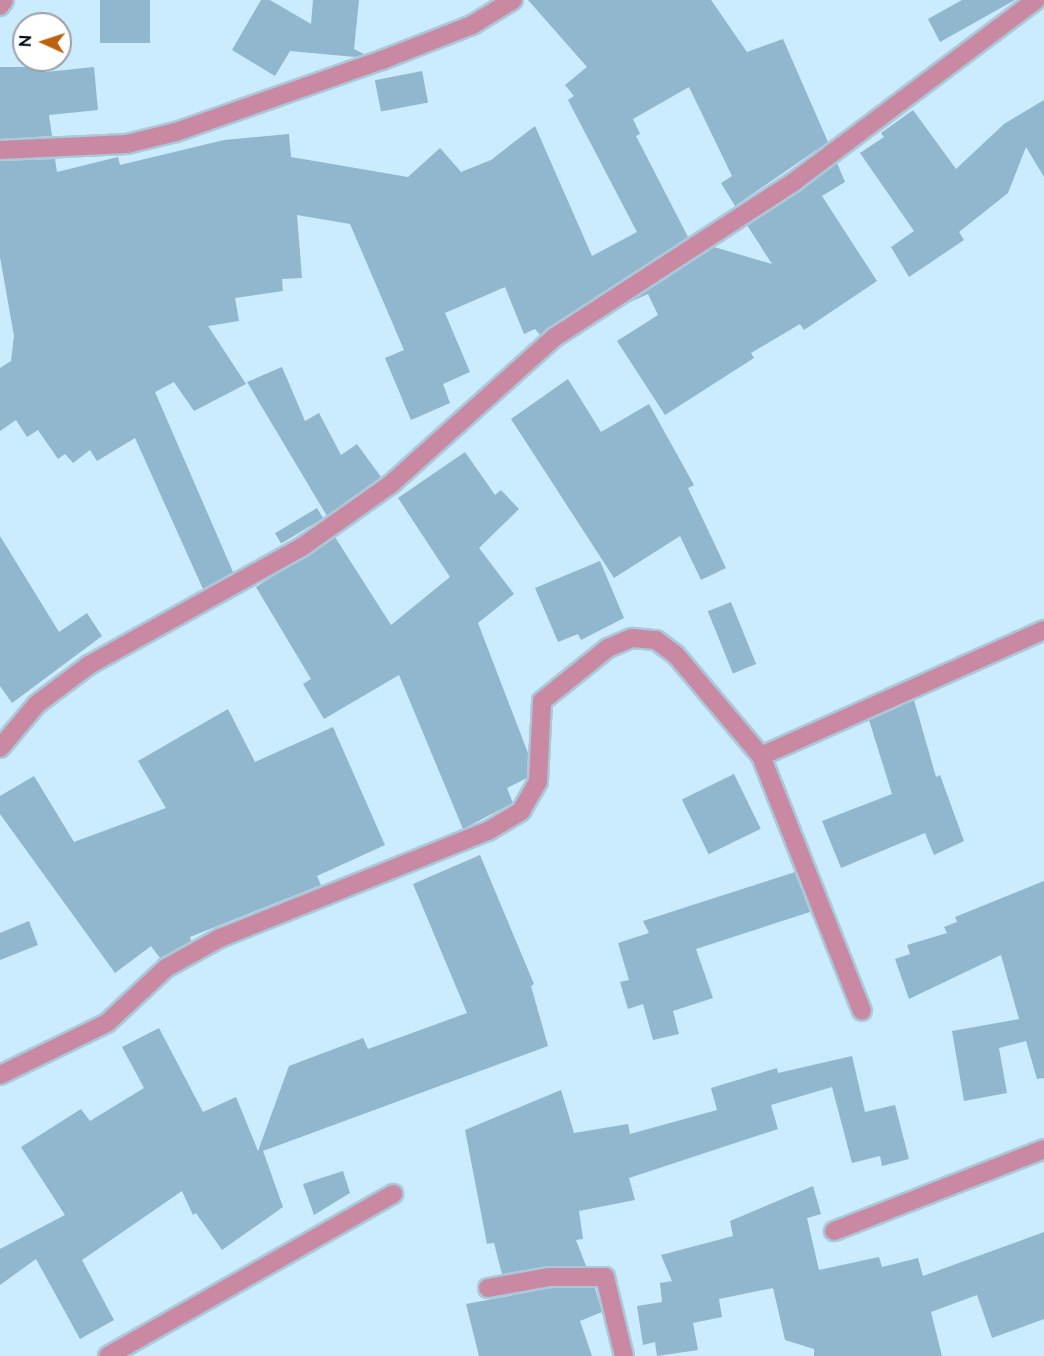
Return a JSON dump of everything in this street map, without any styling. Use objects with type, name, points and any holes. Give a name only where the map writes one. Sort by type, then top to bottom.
[{"type":"street","points":[[0,6],[4,0]]},
{"type":"street","points":[[0,150],[126,144],[176,132],[392,57],[472,25],[513,0]]},
{"type":"street","points":[[0,748],[37,704],[89,665],[303,547],[382,491],[555,337],[795,181],[1036,0]]},
{"type":"street","points":[[761,756],[1044,630]]},
{"type":"street","points":[[0,1075],[107,1023],[166,968],[220,938],[488,831],[520,811],[538,781],[542,701],[608,648],[632,638],[656,640],[676,656],[761,756],[862,1011]]},
{"type":"street","points":[[834,1231],[1044,1149]]},
{"type":"street","points":[[108,1356],[393,1194]]},
{"type":"street","points":[[488,1288],[550,1277],[606,1277],[624,1356]]},
{"type":"building","points":[[100,0],[150,0],[150,43],[100,43]]},
{"type":"building","points":[[261,0],[270,0],[311,24],[313,0],[359,0],[354,49],[364,54],[355,57],[290,51],[275,76],[232,50]]},
{"type":"building","points":[[528,0],[711,0],[747,52],[783,39],[828,142],[735,206],[721,183],[732,176],[689,87],[633,119],[640,134],[636,136],[688,237],[540,335],[535,329],[524,334],[505,287],[445,313],[470,372],[443,384],[450,403],[411,420],[385,358],[404,350],[350,224],[297,215],[302,278],[282,279],[283,291],[235,298],[239,321],[208,326],[246,384],[194,411],[174,382],[155,392],[233,572],[203,589],[135,438],[97,461],[90,450],[73,463],[65,454],[58,459],[38,430],[27,437],[16,420],[0,431],[0,368],[11,361],[14,336],[0,257],[0,161],[55,159],[57,172],[118,157],[120,165],[224,140],[289,134],[291,157],[408,177],[440,148],[461,172],[491,160],[535,126],[592,256],[637,232],[568,100],[574,96],[565,85],[587,67]]},
{"type":"building","points":[[962,0],[1015,0],[940,42],[928,19]]},
{"type":"building","points":[[0,67],[12,67],[12,72],[72,72],[72,69],[94,67],[98,110],[49,115],[52,136],[0,139]]},
{"type":"building","points":[[422,71],[428,102],[381,112],[375,80]]},
{"type":"building","points":[[1044,100],[1044,177],[1026,147],[1008,193],[959,232],[964,240],[909,277],[891,247],[914,231],[860,153],[884,137],[881,133],[913,110],[956,169],[1004,124]]},
{"type":"building","points":[[837,163],[845,182],[822,196],[877,281],[804,330],[800,324],[751,353],[754,358],[665,415],[617,341],[658,315],[648,294],[628,303],[714,247],[772,264],[747,225]]},
{"type":"building","points":[[282,367],[305,421],[319,413],[341,455],[357,444],[381,477],[327,516],[247,382]]},
{"type":"building","points":[[568,379],[601,432],[649,404],[694,485],[688,488],[726,568],[701,580],[680,536],[614,578],[511,419]]},
{"type":"building","points":[[465,452],[495,495],[501,490],[519,509],[479,548],[514,594],[478,623],[528,753],[527,778],[507,788],[513,803],[463,829],[399,675],[324,719],[303,684],[311,679],[256,587],[335,537],[391,625],[450,577],[398,498]]},
{"type":"building","points":[[317,508],[323,518],[281,544],[275,533]]},
{"type":"building","points":[[0,536],[59,632],[87,613],[102,636],[12,703],[0,686]]},
{"type":"building","points":[[600,561],[624,618],[581,640],[578,634],[558,642],[535,588]]},
{"type":"building","points":[[731,602],[756,664],[733,673],[708,611]]},
{"type":"building","points":[[914,700],[936,777],[940,775],[964,841],[934,855],[925,833],[841,868],[822,821],[892,794],[869,720]]},
{"type":"building","points":[[228,709],[255,762],[333,727],[385,845],[317,876],[321,885],[190,937],[191,941],[160,958],[151,946],[115,973],[0,814],[0,796],[34,776],[74,842],[166,808],[138,761]]},
{"type":"building","points":[[734,774],[761,829],[709,854],[682,799]]},
{"type":"building","points":[[480,855],[534,984],[531,986],[548,1046],[263,1151],[283,1207],[222,1250],[196,1213],[193,1215],[182,1191],[82,1260],[114,1320],[80,1339],[36,1259],[0,1285],[0,1249],[65,1215],[21,1147],[81,1109],[90,1121],[144,1088],[122,1047],[159,1028],[203,1112],[236,1097],[258,1151],[289,1066],[363,1038],[368,1049],[467,1013],[413,884]]},
{"type":"building","points":[[795,872],[810,912],[696,949],[713,998],[673,1011],[679,1034],[653,1040],[643,1004],[628,1009],[620,982],[629,980],[618,943],[649,933],[643,921]]},
{"type":"building","points":[[1044,881],[1044,1078],[1037,1079],[1026,1041],[999,1048],[1007,1093],[964,1101],[952,1031],[1019,1019],[1001,955],[909,999],[895,959],[910,954],[907,945],[947,933],[944,927],[957,922],[955,917]]},
{"type":"building","points":[[29,921],[38,945],[0,960],[0,933]]},
{"type":"building","points":[[852,1056],[865,1112],[895,1105],[909,1159],[882,1166],[880,1156],[852,1163],[832,1087],[771,1105],[778,1129],[629,1178],[635,1200],[579,1211],[583,1239],[576,1240],[586,1266],[548,1266],[502,1274],[494,1243],[487,1244],[465,1130],[561,1090],[574,1133],[628,1124],[630,1134],[717,1110],[711,1088],[777,1068],[778,1073]]},
{"type":"building","points":[[343,1171],[350,1193],[314,1215],[303,1184]]},
{"type":"building","points":[[813,1186],[821,1214],[807,1218],[819,1270],[879,1257],[882,1267],[918,1258],[923,1276],[1044,1232],[1044,1319],[992,1338],[977,1295],[931,1312],[942,1356],[814,1356],[814,1349],[785,1340],[773,1288],[719,1299],[722,1317],[693,1323],[698,1350],[657,1356],[655,1342],[643,1345],[637,1306],[662,1302],[660,1283],[672,1281],[661,1255],[733,1236],[730,1221]]},
{"type":"building","points":[[551,1288],[595,1288],[602,1312],[580,1321],[592,1356],[479,1356],[466,1304]]}]
